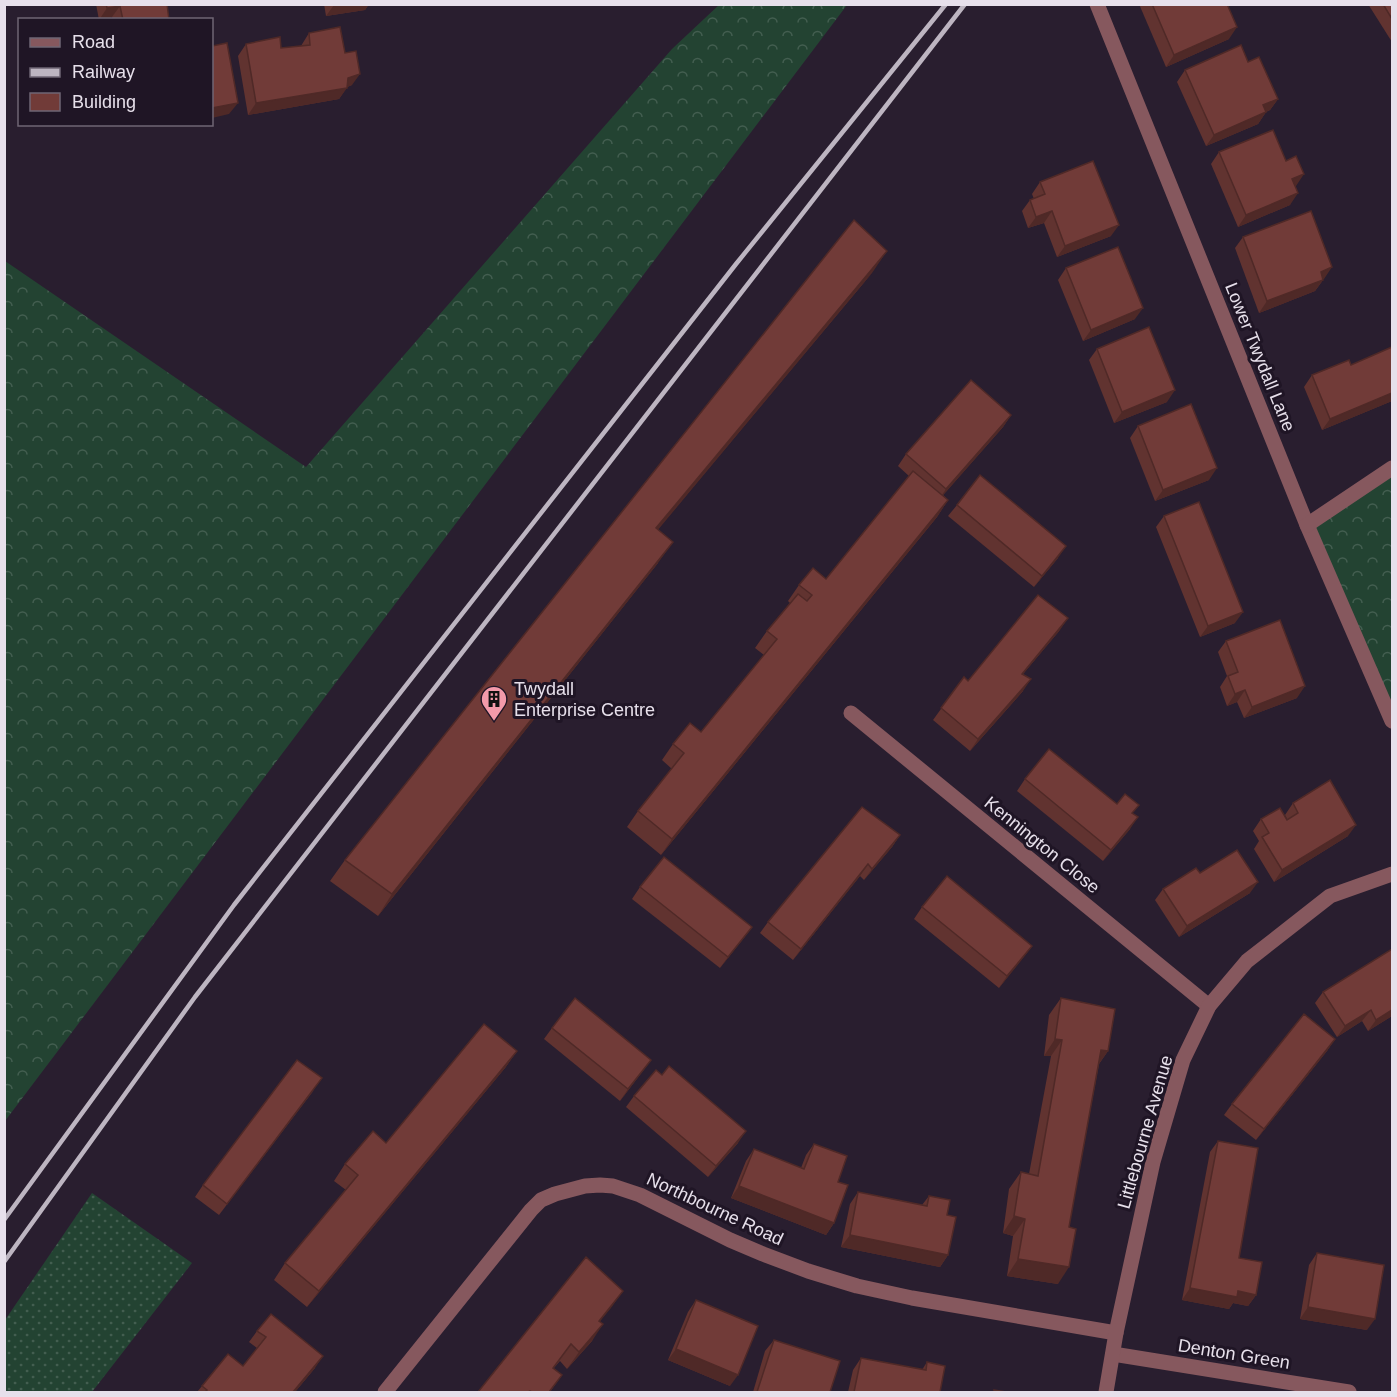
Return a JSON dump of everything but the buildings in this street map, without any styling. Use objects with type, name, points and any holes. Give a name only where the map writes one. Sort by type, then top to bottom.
[{"type":"street","name":"Lower Twydall Lane","points":[[1097,4],[1307,525],[1392,721]]},
{"type":"street","points":[[1307,525],[1392,468]]},
{"type":"street","name":"Kennington Close","points":[[851,713],[1209,1006]]},
{"type":"street","name":"Littlebourne Avenue","points":[[1106,1392],[1116,1333],[1153,1162],[1183,1060],[1209,1006],[1247,961],[1330,896],[1392,874]]},
{"type":"street","name":"Northbourne Road","points":[[385,1392],[541,1200],[555,1194],[596,1185],[613,1186],[632,1192],[730,1240],[791,1265],[857,1286],[912,1298],[1116,1333]]},
{"type":"street","name":"Denton Green","points":[[1113,1354],[1349,1392]]},
{"type":"green space","points":[[720,4],[847,5],[5,1121],[5,261],[306,467],[672,49]]},
{"type":"green space","points":[[1392,468],[1392,721],[1307,525]]},
{"type":"green space","points":[[92,1193],[192,1263],[92,1392],[5,1392],[5,1320]]},
{"type":"railway","points":[[4,1220],[234,905],[736,264],[946,4]]},
{"type":"railway","points":[[4,1262],[195,997],[965,4]]},
{"type":"place","name":"Twydall Enterprise Centre","points":[[494,722]]}]
